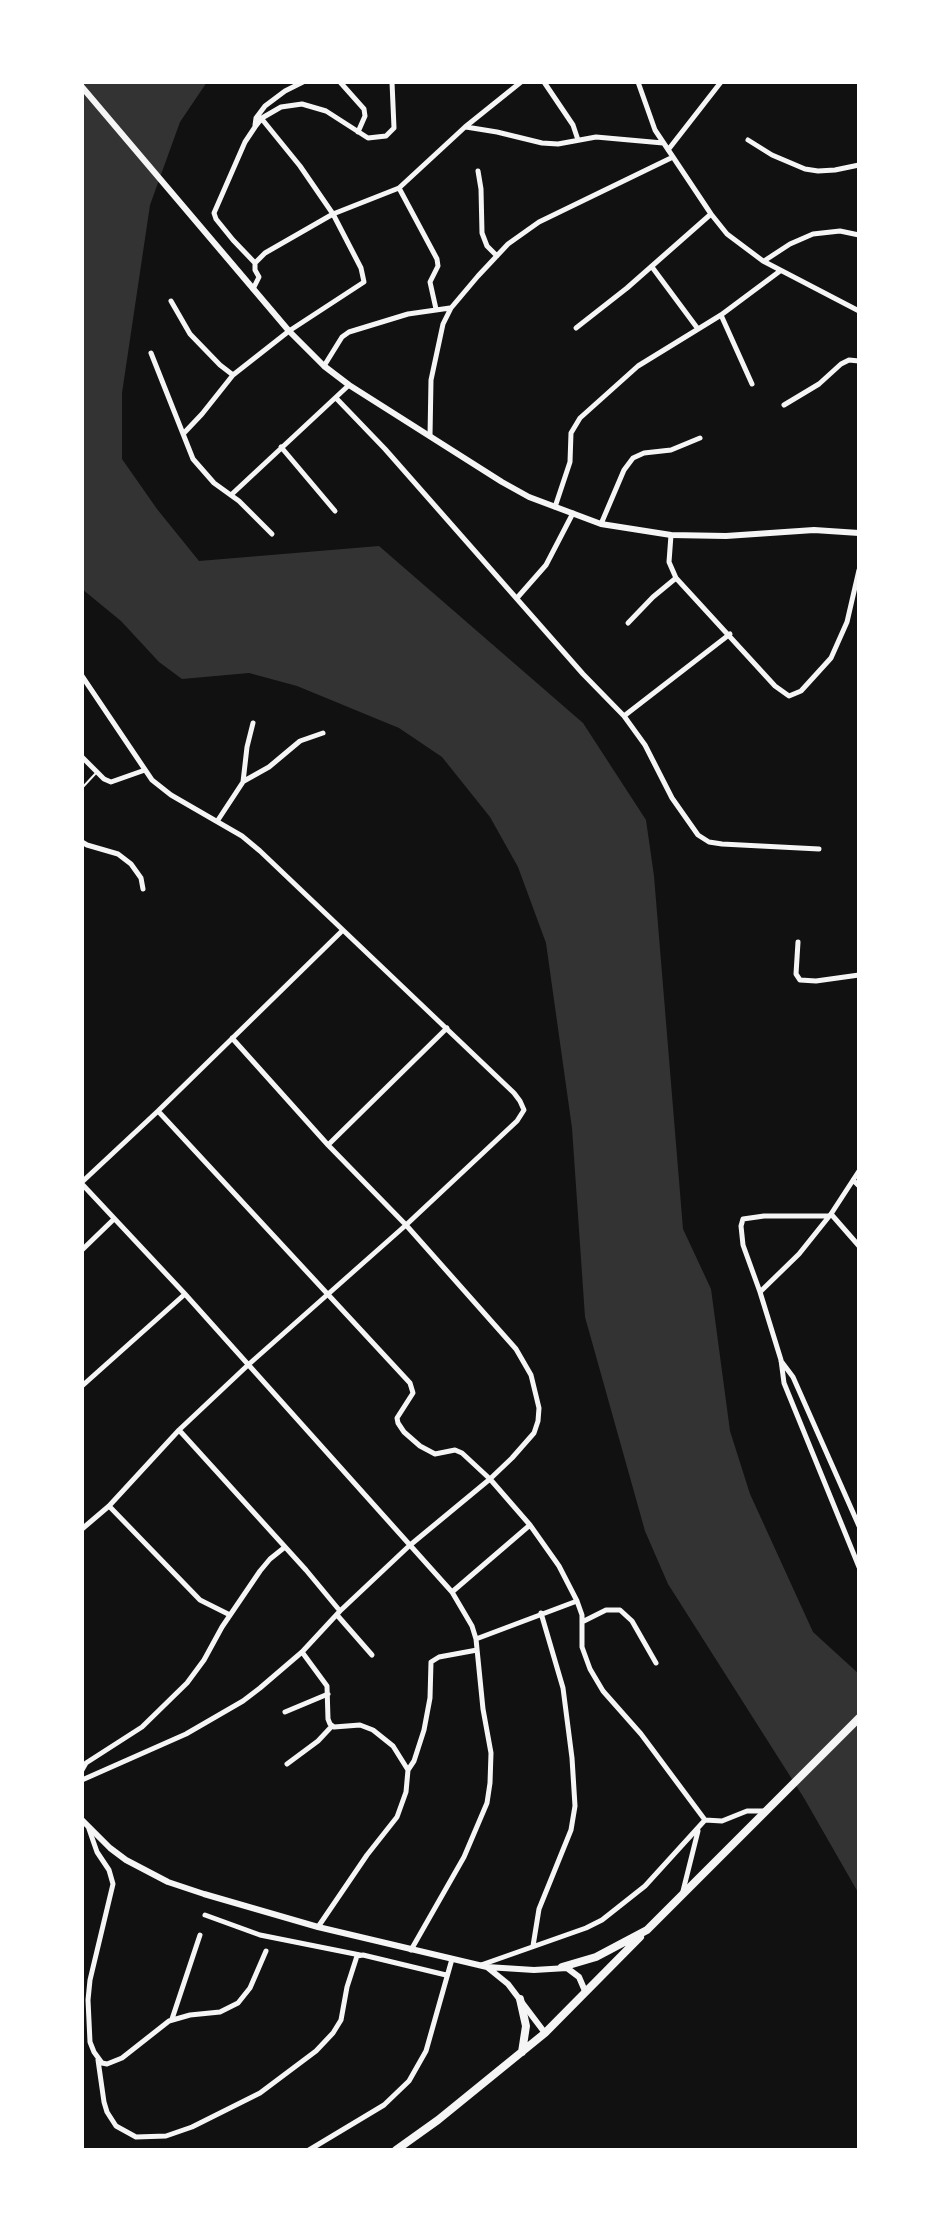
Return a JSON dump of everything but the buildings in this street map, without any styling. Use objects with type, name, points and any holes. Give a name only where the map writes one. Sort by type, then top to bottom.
[{"type":"main road","points":[[400,2148],[545,2033],[859,1718]]},
{"type":"main road","points":[[562,1967],[596,1957],[647,1930]]},
{"type":"main road","points":[[520,1999],[526,2026],[522,2052]]},
{"type":"street","points":[[255,127],[256,118],[265,106],[303,82]]},
{"type":"street","points":[[340,82],[364,110],[365,116],[358,132]]},
{"type":"street","points":[[253,289],[259,277],[255,263],[233,240],[214,213],[245,142],[261,118],[281,107],[302,104],[326,111],[374,139],[391,134],[394,128],[392,82]]},
{"type":"street","points":[[255,263],[265,253],[333,214],[399,188],[465,127],[521,82]]},
{"type":"street","points":[[544,82],[573,125],[578,140]]},
{"type":"street","points":[[638,82],[655,130],[727,234],[780,271],[859,311]]},
{"type":"street","points":[[668,150],[721,82]]},
{"type":"street","points":[[82,87],[289,331],[324,366],[502,482],[529,497],[601,524],[671,535],[740,536],[814,530],[859,533]]},
{"type":"street","points":[[184,433],[233,375],[289,331],[364,282],[361,268],[333,214],[261,118]]},
{"type":"street","points":[[465,127],[542,143],[603,138],[663,143]]},
{"type":"street","points":[[748,140],[772,155],[805,169],[835,170],[859,165]]},
{"type":"street","points":[[430,436],[431,380],[443,324],[451,308],[508,244],[539,222],[673,157]]},
{"type":"street","points":[[478,171],[482,233],[487,246],[497,256]]},
{"type":"street","points":[[399,188],[437,259],[438,266],[430,282],[436,309]]},
{"type":"street","points":[[576,328],[652,267],[711,214]]},
{"type":"street","points":[[763,261],[813,234],[840,231],[859,235]]},
{"type":"street","points":[[652,267],[698,329]]},
{"type":"street","points":[[555,507],[570,462],[571,433],[580,418],[638,366],[721,315],[780,271]]},
{"type":"street","points":[[171,301],[190,334],[233,375]]},
{"type":"street","points":[[324,366],[342,337],[349,332],[408,314],[451,308]]},
{"type":"street","points":[[721,315],[752,384]]},
{"type":"street","points":[[151,353],[193,459],[214,483],[246,507],[272,534]]},
{"type":"street","points":[[784,405],[819,384],[841,364],[849,360],[859,361]]},
{"type":"street","points":[[231,495],[349,385]]},
{"type":"street","points":[[336,398],[624,716],[645,745],[677,806],[703,839],[722,844],[819,849]]},
{"type":"street","points":[[601,524],[624,470],[633,458],[644,453],[671,450],[700,438]]},
{"type":"street","points":[[281,447],[335,511]]},
{"type":"street","points":[[517,598],[546,565],[573,513]]},
{"type":"street","points":[[671,535],[669,562],[676,578],[786,696],[795,694],[818,675],[831,658],[847,622],[859,570]]},
{"type":"street","points":[[628,623],[676,578]]},
{"type":"street","points":[[624,716],[730,634]]},
{"type":"street","points":[[82,676],[152,780],[171,795],[218,820],[260,851],[447,1028],[514,1093],[524,1107],[520,1119],[248,1365],[179,1430],[109,1506],[82,1529]]},
{"type":"street","points":[[243,782],[253,723]]},
{"type":"street","points":[[218,820],[243,782],[269,767],[300,741],[323,733]]},
{"type":"street","points":[[82,757],[111,782],[145,770]]},
{"type":"street","points":[[84,845],[112,851],[131,864],[141,878],[143,889]]},
{"type":"street","points":[[342,931],[82,1183],[452,1592],[472,1626],[491,1753],[487,1803],[464,1857],[410,1950]]},
{"type":"street","points":[[798,942],[796,974],[800,980],[859,975]]},
{"type":"street","points":[[328,1145],[447,1028]]},
{"type":"street","points":[[82,1780],[204,1724],[251,1695],[302,1652],[409,1546],[490,1479],[536,1428],[539,1408],[531,1375],[516,1349],[232,1038]]},
{"type":"street","points":[[158,1111],[412,1387],[412,1396],[397,1418],[404,1432],[435,1454],[459,1451],[490,1479],[530,1525],[559,1566],[577,1601],[584,1654],[603,1691],[641,1734],[705,1820],[722,1821],[747,1811],[768,1809]]},
{"type":"street","points":[[760,1292],[799,1254],[859,1171]]},
{"type":"street","points":[[853,1180],[859,1186]]},
{"type":"street","points":[[859,1246],[830,1215],[764,1216],[743,1219],[741,1226],[743,1245],[781,1360],[784,1383],[859,1567]]},
{"type":"street","points":[[82,1250],[114,1219]]},
{"type":"street","points":[[82,1386],[185,1294]]},
{"type":"street","points":[[781,1360],[793,1377],[859,1526]]},
{"type":"street","points":[[179,1430],[285,1547],[372,1655]]},
{"type":"street","points":[[109,1506],[200,1600],[230,1615]]},
{"type":"street","points":[[452,1592],[530,1525]]},
{"type":"street","points":[[82,1770],[86,1763],[142,1727],[178,1692],[195,1673],[266,1564],[285,1547]]},
{"type":"street","points":[[476,1639],[577,1601]]},
{"type":"street","points":[[582,1622],[606,1610],[620,1610],[632,1621],[656,1663]]},
{"type":"street","points":[[533,1946],[539,1909],[571,1830],[575,1806],[563,1688],[541,1613]]},
{"type":"street","points":[[408,1770],[424,1730],[430,1698],[431,1662],[439,1657],[477,1650]]},
{"type":"street","points":[[302,1652],[325,1682],[328,1719],[332,1726]]},
{"type":"street","points":[[285,1712],[328,1694]]},
{"type":"street","points":[[287,1764],[318,1741],[332,1726],[360,1725],[373,1730],[393,1746],[408,1770],[406,1792],[397,1817],[318,1927]]},
{"type":"street","points":[[82,1820],[126,1860],[168,1882],[318,1927],[484,1966],[534,1970],[562,1967],[579,1977],[585,1991]]},
{"type":"street","points":[[484,1966],[602,1920],[645,1886],[705,1820]]},
{"type":"street","points":[[682,1896],[699,1827]]},
{"type":"street","points":[[89,1828],[113,1884],[90,1980],[90,2042],[98,2060],[107,2112],[111,2121],[123,2131],[136,2137],[156,2138],[192,2127],[260,2093],[316,2051],[333,2033],[341,2020],[353,1965],[356,1957],[361,1955]]},
{"type":"street","points":[[205,1915],[260,1935],[446,1975]]},
{"type":"street","points":[[172,2020],[200,1935]]},
{"type":"street","points":[[98,2060],[107,2064],[122,2058],[172,2020],[220,2012],[238,2003],[250,1988],[266,1951]]},
{"type":"street","points":[[309,2150],[384,2105],[409,2081],[426,2051],[452,1959]]},
{"type":"street","points":[[484,1966],[504,1980],[545,2033]]},
{"type":"lane","points":[[82,788],[97,772]]},
{"type":"shaded area","points":[[82,82],[207,82],[180,122],[150,205],[122,393],[122,459],[157,509],[199,561],[379,546],[583,723],[646,820],[654,876],[683,1229],[711,1289],[730,1431],[750,1494],[813,1632],[859,1674],[859,1894],[804,1798],[668,1584],[645,1531],[585,1317],[572,1128],[546,943],[518,867],[490,817],[442,757],[399,728],[297,686],[249,673],[182,679],[159,662],[121,621],[82,589]]}]
